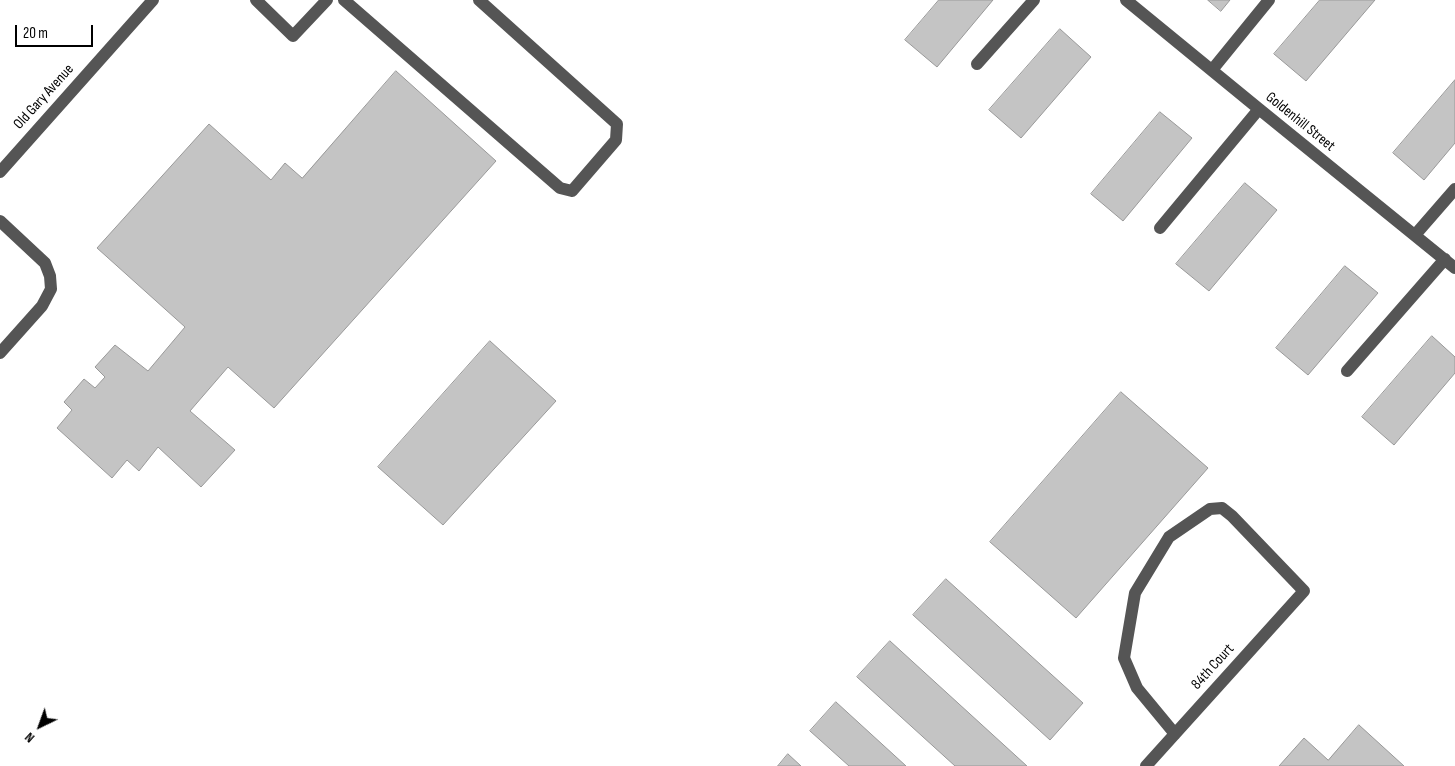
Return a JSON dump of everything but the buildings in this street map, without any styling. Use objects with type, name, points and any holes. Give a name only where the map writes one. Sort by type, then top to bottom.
[{"type":"street","name":"Old Gary Avenue","points":[[0,172],[153,0]]},
{"type":"street","points":[[256,0],[293,36],[327,0]]},
{"type":"street","points":[[344,0],[560,188],[572,191],[616,140],[617,124],[479,0]]},
{"type":"street","points":[[977,64],[1034,0]]},
{"type":"street","name":"Goldenhill Street","points":[[1126,0],[1450,264]]},
{"type":"street","points":[[1212,70],[1269,0]]},
{"type":"street","points":[[1160,228],[1259,109]]},
{"type":"street","points":[[1415,235],[1455,189]]},
{"type":"street","points":[[0,222],[45,262],[50,276],[51,289],[42,306],[0,353]]},
{"type":"street","points":[[1348,371],[1450,264]]},
{"type":"street","name":"84th Court","points":[[1146,766],[1175,734],[1304,591],[1222,508],[1210,509],[1169,537],[1135,593],[1124,658],[1137,688],[1175,734]]}]
